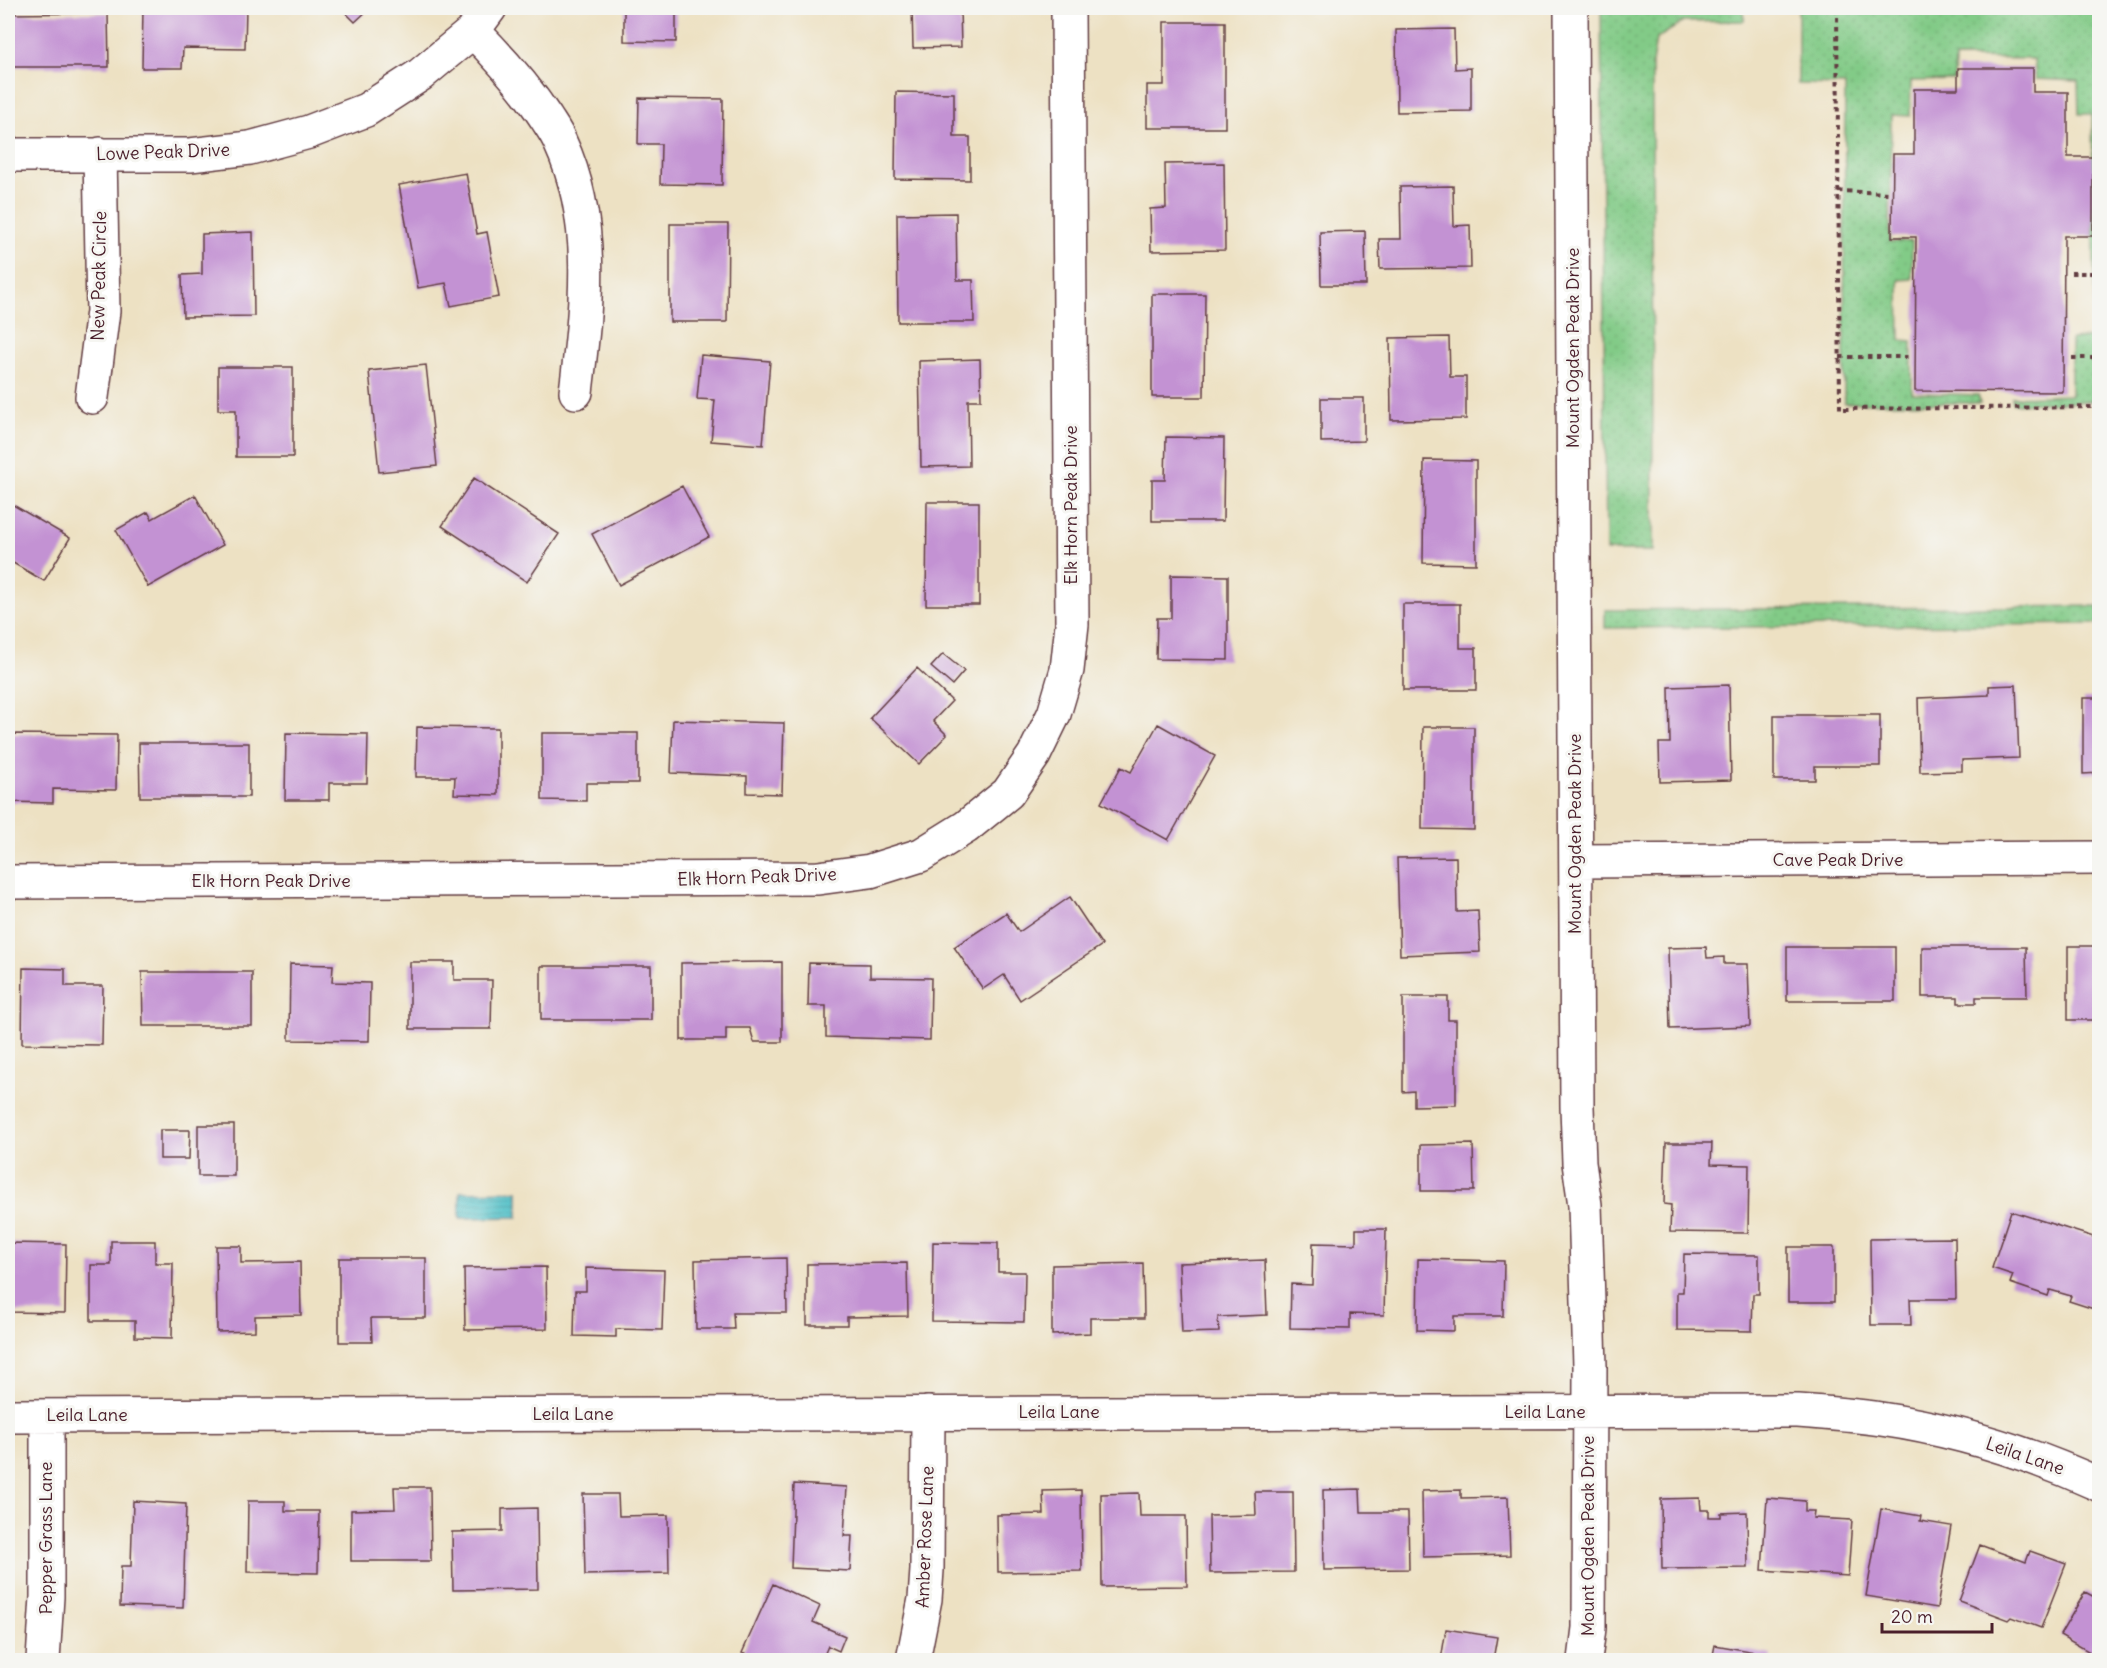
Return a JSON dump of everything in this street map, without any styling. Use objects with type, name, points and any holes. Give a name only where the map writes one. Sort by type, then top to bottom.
[{"type":"street","name":"Elk Horn Peak Drive","points":[[8,882],[818,878],[870,871],[921,855],[966,827],[1008,793],[1034,755],[1054,714],[1067,670],[1072,624],[1068,8]]},
{"type":"street","name":"Mount Ogden Peak Drive","points":[[1571,8],[1577,1107],[1579,1163],[1585,1206],[1590,1366],[1589,1628],[1585,1660]]},
{"type":"street","name":"Lowe Peak Drive","points":[[8,155],[200,154],[250,148],[309,132],[366,110],[420,75],[482,19]]},
{"type":"street","points":[[482,19],[502,60],[530,93],[560,141],[580,196],[587,255],[585,318],[576,392]]},
{"type":"street","name":"New Peak Circle","points":[[92,397],[103,311],[100,154]]},
{"type":"street","name":"Cave Peak Drive","points":[[1575,861],[2100,858]]},
{"type":"street","name":"Leila Lane","points":[[8,1416],[1798,1411],[1880,1419],[1962,1435],[2055,1464],[2100,1485]]},
{"type":"street","name":"Amber Rose Lane","points":[[913,1660],[925,1599],[927,1570],[928,1413]]},
{"type":"street","name":"Pepper Grass Lane","points":[[43,1660],[47,1597],[47,1416]]},
{"type":"path","points":[[1837,8],[1840,409],[2100,407]]},
{"type":"path","points":[[1838,191],[1888,193]]},
{"type":"path","points":[[2071,273],[2100,273]]},
{"type":"path","points":[[1840,357],[1909,357]]},
{"type":"path","points":[[2072,358],[2100,358]]},
{"type":"green space","points":[[1601,8],[1744,8],[1744,21],[1683,22],[1656,39],[1652,64],[1653,551],[1606,551]]},
{"type":"green space","points":[[1798,8],[2099,8],[2099,401],[2013,404],[2012,397],[2071,395],[2071,339],[2095,338],[2092,114],[2079,114],[2078,81],[2036,79],[2034,59],[1955,58],[1954,80],[1911,81],[1910,116],[1891,115],[1890,242],[1912,241],[1912,279],[1899,280],[1900,340],[1912,341],[1912,393],[1978,395],[1980,403],[1844,403],[1845,85],[1798,84]]},
{"type":"green space","points":[[2099,606],[2099,624],[1605,628],[1605,610]]},
{"type":"water","points":[[518,1191],[518,1217],[460,1218],[460,1192]]},
{"type":"building","points":[[143,8],[246,8],[245,49],[183,48],[182,68],[142,68]]},
{"type":"building","points":[[341,8],[370,8],[355,22]]},
{"type":"building","points":[[624,8],[676,8],[676,42],[624,41]]},
{"type":"building","points":[[912,8],[960,8],[961,47],[913,48]]},
{"type":"building","points":[[108,13],[109,67],[8,67],[8,14]]},
{"type":"building","points":[[1164,22],[1225,22],[1225,128],[1147,128],[1147,85],[1164,85]]},
{"type":"building","points":[[1454,29],[1455,69],[1471,68],[1471,111],[1397,112],[1396,30]]},
{"type":"building","points":[[1958,68],[2033,68],[2033,92],[2068,92],[2068,157],[2093,157],[2093,236],[2064,236],[2063,392],[1915,391],[1916,237],[1892,237],[1893,154],[1914,154],[1914,89],[1958,89]]},
{"type":"building","points":[[896,92],[954,93],[954,137],[970,137],[970,180],[895,179]]},
{"type":"building","points":[[639,98],[723,99],[722,185],[660,184],[661,144],[638,144]]},
{"type":"building","points":[[1224,163],[1225,250],[1151,251],[1150,209],[1166,208],[1165,164]]},
{"type":"building","points":[[466,173],[477,234],[487,232],[499,297],[451,306],[446,283],[418,288],[399,185]]},
{"type":"building","points":[[1453,186],[1454,226],[1470,225],[1471,268],[1380,269],[1379,239],[1401,239],[1400,187]]},
{"type":"building","points":[[956,213],[957,280],[973,280],[974,322],[898,322],[897,214]]},
{"type":"building","points":[[670,224],[728,224],[727,322],[670,322]]},
{"type":"building","points":[[1365,231],[1366,285],[1321,285],[1320,232]]},
{"type":"building","points":[[253,232],[254,316],[183,317],[182,275],[202,274],[202,234]]},
{"type":"building","points":[[1152,294],[1205,294],[1204,397],[1152,397]]},
{"type":"building","points":[[1449,337],[1450,377],[1466,377],[1466,419],[1391,420],[1390,338]]},
{"type":"building","points":[[701,355],[770,361],[763,445],[711,441],[715,400],[697,399]]},
{"type":"building","points":[[980,359],[981,400],[968,400],[969,466],[921,467],[919,361]]},
{"type":"building","points":[[426,365],[437,466],[379,472],[369,371]]},
{"type":"building","points":[[218,367],[293,367],[293,457],[236,457],[236,410],[218,410]]},
{"type":"building","points":[[1321,398],[1364,398],[1364,441],[1321,442]]},
{"type":"building","points":[[1166,437],[1224,438],[1223,521],[1152,521],[1152,480],[1165,480]]},
{"type":"building","points":[[1424,460],[1476,461],[1476,564],[1423,563]]},
{"type":"building","points":[[474,478],[559,534],[527,582],[442,526]]},
{"type":"building","points":[[682,486],[709,537],[619,585],[592,534]]},
{"type":"building","points":[[195,495],[223,545],[148,587],[116,530],[148,512],[152,519]]},
{"type":"building","points":[[8,502],[70,538],[44,581],[8,560]]},
{"type":"building","points":[[927,502],[979,502],[979,605],[926,605]]},
{"type":"building","points":[[1171,575],[1228,576],[1228,660],[1156,659],[1157,618],[1171,618]]},
{"type":"building","points":[[1403,604],[1460,604],[1460,648],[1476,648],[1476,690],[1403,690]]},
{"type":"building","points":[[943,654],[964,671],[952,685],[931,667]]},
{"type":"building","points":[[917,668],[952,701],[933,721],[947,735],[919,764],[870,718]]},
{"type":"building","points":[[1729,685],[1731,780],[1660,782],[1659,743],[1670,743],[1669,687]]},
{"type":"building","points":[[2016,685],[2019,758],[1962,760],[1962,771],[1920,772],[1918,698],[1989,695],[1989,686]]},
{"type":"building","points":[[2083,698],[2100,698],[2100,773],[2083,774]]},
{"type":"building","points":[[1774,715],[1880,715],[1880,766],[1815,766],[1815,780],[1774,780]]},
{"type":"building","points":[[673,720],[784,723],[782,794],[747,793],[747,776],[671,773]]},
{"type":"building","points":[[1158,724],[1215,756],[1168,840],[1101,803],[1121,767],[1131,772]]},
{"type":"building","points":[[417,727],[498,728],[498,795],[454,794],[455,777],[416,777]]},
{"type":"building","points":[[1423,727],[1474,727],[1474,830],[1422,829]]},
{"type":"building","points":[[286,733],[368,734],[367,783],[329,783],[329,800],[285,800]]},
{"type":"building","points":[[542,733],[638,733],[638,783],[586,783],[586,801],[542,800]]},
{"type":"building","points":[[9,734],[117,735],[116,790],[53,789],[53,803],[8,802]]},
{"type":"building","points":[[139,743],[249,743],[249,797],[140,797]]},
{"type":"building","points":[[1456,857],[1457,912],[1478,911],[1480,952],[1400,955],[1397,858]]},
{"type":"building","points":[[1070,897],[1102,945],[1020,1000],[1004,975],[983,989],[954,947],[1006,913],[1019,932]]},
{"type":"building","points":[[2068,946],[2100,946],[2100,1020],[2068,1020]]},
{"type":"building","points":[[1706,947],[1707,958],[1724,957],[1724,964],[1748,964],[1750,1026],[1670,1029],[1668,948]]},
{"type":"building","points":[[1787,947],[1895,947],[1895,1001],[1787,1001]]},
{"type":"building","points":[[1922,947],[2026,947],[2027,997],[1976,997],[1976,1003],[1958,1003],[1958,997],[1922,997]]},
{"type":"building","points":[[410,962],[454,962],[454,980],[492,980],[491,1029],[410,1029]]},
{"type":"building","points":[[782,962],[782,1042],[754,1042],[750,1028],[726,1028],[726,1040],[681,1040],[681,963]]},
{"type":"building","points":[[809,963],[870,964],[870,977],[931,978],[930,1040],[826,1037],[826,1006],[808,1006]]},
{"type":"building","points":[[290,964],[333,965],[332,982],[370,983],[369,1041],[289,1040]]},
{"type":"building","points":[[541,966],[651,966],[651,1020],[541,1020]]},
{"type":"building","points":[[23,968],[65,969],[65,986],[103,986],[102,1045],[22,1044]]},
{"type":"building","points":[[142,972],[252,972],[252,1026],[143,1026]]},
{"type":"building","points":[[1403,997],[1448,997],[1448,1020],[1456,1020],[1456,1105],[1414,1106],[1414,1091],[1403,1092]]},
{"type":"building","points":[[198,1125],[234,1125],[234,1176],[198,1176]]},
{"type":"building","points":[[160,1130],[190,1130],[189,1159],[160,1159]]},
{"type":"building","points":[[1666,1143],[1712,1143],[1711,1164],[1749,1165],[1748,1233],[1670,1232],[1671,1205],[1664,1204]]},
{"type":"building","points":[[1473,1144],[1474,1191],[1421,1191],[1421,1145]]},
{"type":"building","points":[[2011,1211],[2100,1239],[2100,1311],[2069,1301],[2071,1296],[2050,1290],[2048,1296],[2010,1283],[2013,1275],[1992,1268]]},
{"type":"building","points":[[1356,1229],[1386,1229],[1384,1315],[1350,1314],[1350,1329],[1290,1328],[1291,1284],[1312,1285],[1313,1243],[1356,1244]]},
{"type":"building","points":[[1955,1238],[1956,1299],[1910,1299],[1911,1325],[1871,1325],[1870,1239]]},
{"type":"building","points":[[111,1241],[155,1241],[155,1263],[173,1263],[172,1338],[135,1337],[135,1321],[91,1321],[91,1265],[111,1265]]},
{"type":"building","points":[[933,1242],[998,1243],[998,1272],[1025,1272],[1024,1322],[932,1321]]},
{"type":"building","points":[[8,1243],[66,1244],[65,1313],[8,1312]]},
{"type":"building","points":[[216,1246],[241,1246],[241,1263],[300,1262],[301,1315],[255,1316],[255,1331],[217,1332]]},
{"type":"building","points":[[1788,1247],[1834,1247],[1834,1302],[1788,1302]]},
{"type":"building","points":[[1684,1254],[1759,1255],[1759,1294],[1753,1294],[1752,1331],[1677,1330],[1677,1292],[1683,1292]]},
{"type":"building","points":[[339,1258],[426,1258],[426,1318],[371,1318],[372,1342],[339,1342]]},
{"type":"building","points":[[786,1258],[787,1313],[733,1313],[734,1329],[696,1329],[695,1260]]},
{"type":"building","points":[[1418,1259],[1504,1261],[1503,1316],[1454,1316],[1454,1331],[1417,1330]]},
{"type":"building","points":[[1265,1260],[1267,1315],[1218,1317],[1219,1332],[1182,1333],[1179,1263]]},
{"type":"building","points":[[907,1263],[908,1316],[847,1317],[847,1325],[807,1325],[807,1264]]},
{"type":"building","points":[[1143,1263],[1144,1318],[1090,1318],[1090,1333],[1052,1335],[1052,1265]]},
{"type":"building","points":[[546,1267],[547,1329],[465,1330],[464,1268]]},
{"type":"building","points":[[586,1268],[664,1270],[662,1330],[616,1329],[616,1337],[574,1336],[575,1291],[586,1291]]},
{"type":"building","points":[[794,1484],[847,1487],[844,1536],[852,1536],[850,1571],[791,1568]]},
{"type":"building","points":[[394,1487],[430,1487],[431,1561],[351,1561],[351,1510],[395,1509]]},
{"type":"building","points":[[1360,1489],[1361,1512],[1408,1512],[1409,1569],[1324,1570],[1323,1490]]},
{"type":"building","points":[[1081,1490],[1082,1571],[998,1572],[997,1515],[1044,1514],[1043,1491]]},
{"type":"building","points":[[1461,1490],[1461,1498],[1508,1497],[1510,1555],[1423,1557],[1422,1491]]},
{"type":"building","points":[[1255,1492],[1293,1492],[1294,1572],[1210,1573],[1209,1516],[1256,1515]]},
{"type":"building","points":[[1139,1493],[1140,1516],[1186,1516],[1187,1586],[1102,1587],[1101,1494]]},
{"type":"building","points":[[583,1494],[618,1494],[619,1516],[668,1515],[669,1573],[585,1575]]},
{"type":"building","points":[[1700,1498],[1701,1510],[1709,1510],[1709,1517],[1721,1517],[1721,1513],[1747,1512],[1748,1568],[1662,1569],[1661,1499]]},
{"type":"building","points":[[1767,1498],[1805,1501],[1805,1511],[1814,1511],[1813,1518],[1852,1520],[1848,1576],[1762,1570]]},
{"type":"building","points":[[133,1501],[186,1504],[183,1608],[120,1606],[121,1566],[131,1566]]},
{"type":"building","points":[[248,1501],[285,1501],[285,1511],[319,1511],[318,1573],[247,1572]]},
{"type":"building","points":[[537,1508],[538,1589],[453,1590],[452,1532],[502,1531],[502,1509]]},
{"type":"building","points":[[1881,1509],[1921,1516],[1920,1521],[1951,1526],[1937,1608],[1866,1596]]},
{"type":"building","points":[[1980,1545],[2026,1562],[2030,1551],[2066,1564],[2041,1628],[2012,1617],[2009,1620],[1959,1601]]},
{"type":"building","points":[[773,1584],[820,1606],[813,1622],[845,1636],[839,1651],[828,1646],[822,1660],[759,1660],[742,1653]]},
{"type":"building","points":[[2085,1592],[2100,1600],[2100,1658],[2060,1635]]},
{"type":"building","points":[[1446,1629],[1497,1637],[1493,1660],[1441,1660]]},
{"type":"building","points":[[1715,1645],[1772,1655],[1771,1660],[1712,1660]]}]
